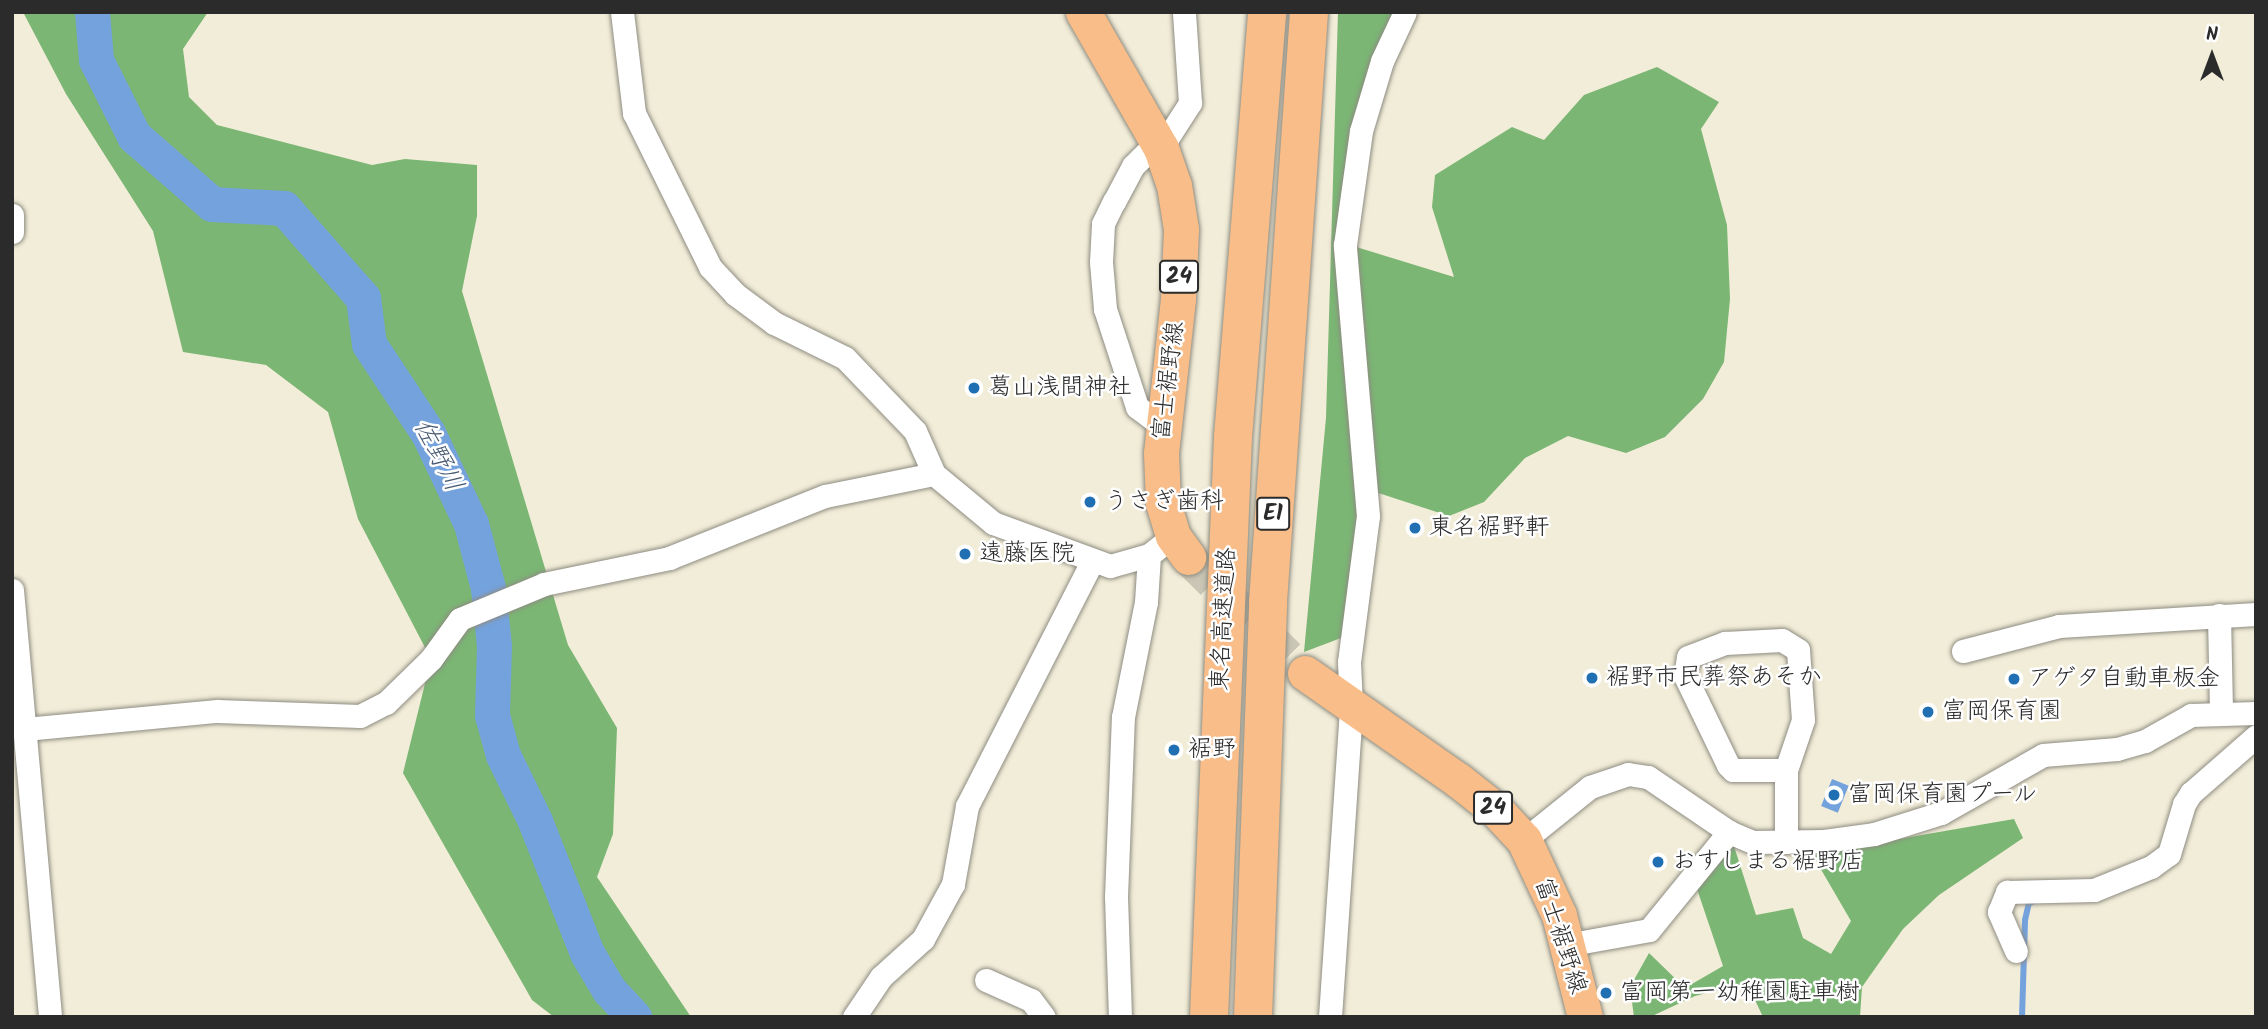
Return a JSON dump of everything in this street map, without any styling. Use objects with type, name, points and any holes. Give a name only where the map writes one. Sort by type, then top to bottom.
[{"type":"highway","name":"東名高速道路","points":[[1209,1017],[1233,437],[1267,12]]},
{"type":"highway","name":"東名高速道路","points":[[1253,1017],[1268,602],[1308,12]]},
{"type":"main road","name":"富士裾野線","points":[[1083,12],[1159,144],[1174,185],[1181,229],[1178,299],[1162,426],[1163,503],[1170,550]]},
{"type":"main road","name":"富士裾野線","points":[[1305,673],[1458,780],[1524,840],[1542,875],[1566,945],[1585,1017]]},
{"type":"street","points":[[622,12],[634,113],[710,267],[735,294],[774,323],[845,358],[915,431],[934,474],[993,523],[1092,562],[1110,566],[1170,550]]},
{"type":"street","points":[[1162,426],[1137,407],[1105,309],[1101,262],[1103,224],[1133,166],[1159,144],[1190,103],[1184,12]]},
{"type":"street","points":[[1330,1017],[1351,706],[1349,662],[1368,516],[1345,246],[1361,131],[1382,61],[1405,12]]},
{"type":"street","points":[[12,215],[12,232]]},
{"type":"street","points":[[25,729],[217,711],[360,716],[386,703],[431,659],[460,619],[544,584],[669,558],[825,496],[934,474]]},
{"type":"street","points":[[1120,1017],[1116,897],[1124,717],[1146,602],[1170,550]]},
{"type":"street","points":[[854,1017],[881,977],[923,939],[953,884],[967,806],[1092,562]]},
{"type":"street","points":[[12,590],[50,1017]]},
{"type":"street","points":[[1963,650],[2059,626],[2256,614]]},
{"type":"street","points":[[2220,615],[2221,713]]},
{"type":"street","points":[[1786,770],[1733,770],[1728,765],[1685,676],[1688,657],[1726,643],[1782,640],[1798,650],[1803,719],[1786,770],[1786,842]]},
{"type":"street","points":[[1524,840],[1590,787],[1628,774],[1648,777],[1729,832],[1753,842],[1786,842],[1874,834],[1920,822],[2043,755],[2117,749],[2145,741],[2192,715],[2256,713]]},
{"type":"street","points":[[2016,951],[1999,912],[2007,892],[2094,890],[2151,867],[2169,853],[2183,804],[2191,793],[2256,736]]},
{"type":"street","points":[[1566,945],[1649,930],[1729,832]]},
{"type":"street","points":[[986,980],[1031,1000],[1044,1017]]},
{"type":"green space","points":[[23,12],[208,12],[183,49],[189,97],[217,125],[372,165],[405,159],[477,165],[477,216],[462,291],[568,645],[617,728],[613,834],[597,877],[691,1017],[554,1017],[532,1000],[403,773],[431,659],[358,519],[328,412],[266,365],[183,352],[153,231],[66,94]]},
{"type":"green space","points":[[1338,12],[1396,12],[1340,242],[1454,277],[1432,207],[1435,175],[1512,127],[1544,140],[1584,95],[1657,67],[1719,102],[1701,129],[1727,225],[1730,299],[1724,362],[1703,399],[1665,437],[1626,453],[1568,436],[1525,458],[1484,502],[1449,516],[1360,487],[1349,635],[1304,652],[1326,418]]},
{"type":"green space","points":[[2014,819],[2023,838],[1939,895],[1903,929],[1862,987],[1860,1017],[1763,1017],[1747,983],[1695,996],[1650,1017],[1634,1017],[1630,987],[1649,953],[1685,988],[1723,966],[1697,889],[1733,843],[1756,915],[1793,908],[1803,938],[1831,954],[1851,921],[1812,854]]},
{"type":"water","name":"富岡保育園プール","points":[[1832,779],[1849,786],[1838,813],[1821,806]]},
{"type":"waterway","name":"佐野川","points":[[92,12],[96,60],[134,136],[212,204],[284,208],[363,298],[369,344],[428,433],[471,524],[488,588],[494,646],[492,715],[503,755],[535,821],[587,953],[609,990],[634,1017]]},
{"type":"waterway","points":[[2022,1017],[2025,920],[2029,903],[2034,901]]},
{"type":"tunnel","points":[[1188,557],[1305,673]]},
{"type":"place","name":"葛山浅間神社","points":[[974,388]]},
{"type":"place","name":"うさぎ歯科","points":[[1090,502]]},
{"type":"place","name":"東名裾野軒","points":[[1415,528]]},
{"type":"place","name":"遠藤医院","points":[[965,554]]},
{"type":"place","name":"裾野市民葬祭あそか","points":[[1592,678]]},
{"type":"place","name":"アゲタ自動車板金","points":[[2014,679]]},
{"type":"place","name":"富岡保育園","points":[[1928,712]]},
{"type":"place","name":"裾野","points":[[1174,750]]},
{"type":"place","name":"富岡保育園プール","points":[[1834,795]]},
{"type":"place","name":"おすしまる裾野店","points":[[1658,862]]},
{"type":"place","name":"富岡第一幼稚園駐車樹","points":[[1606,993]]}]
